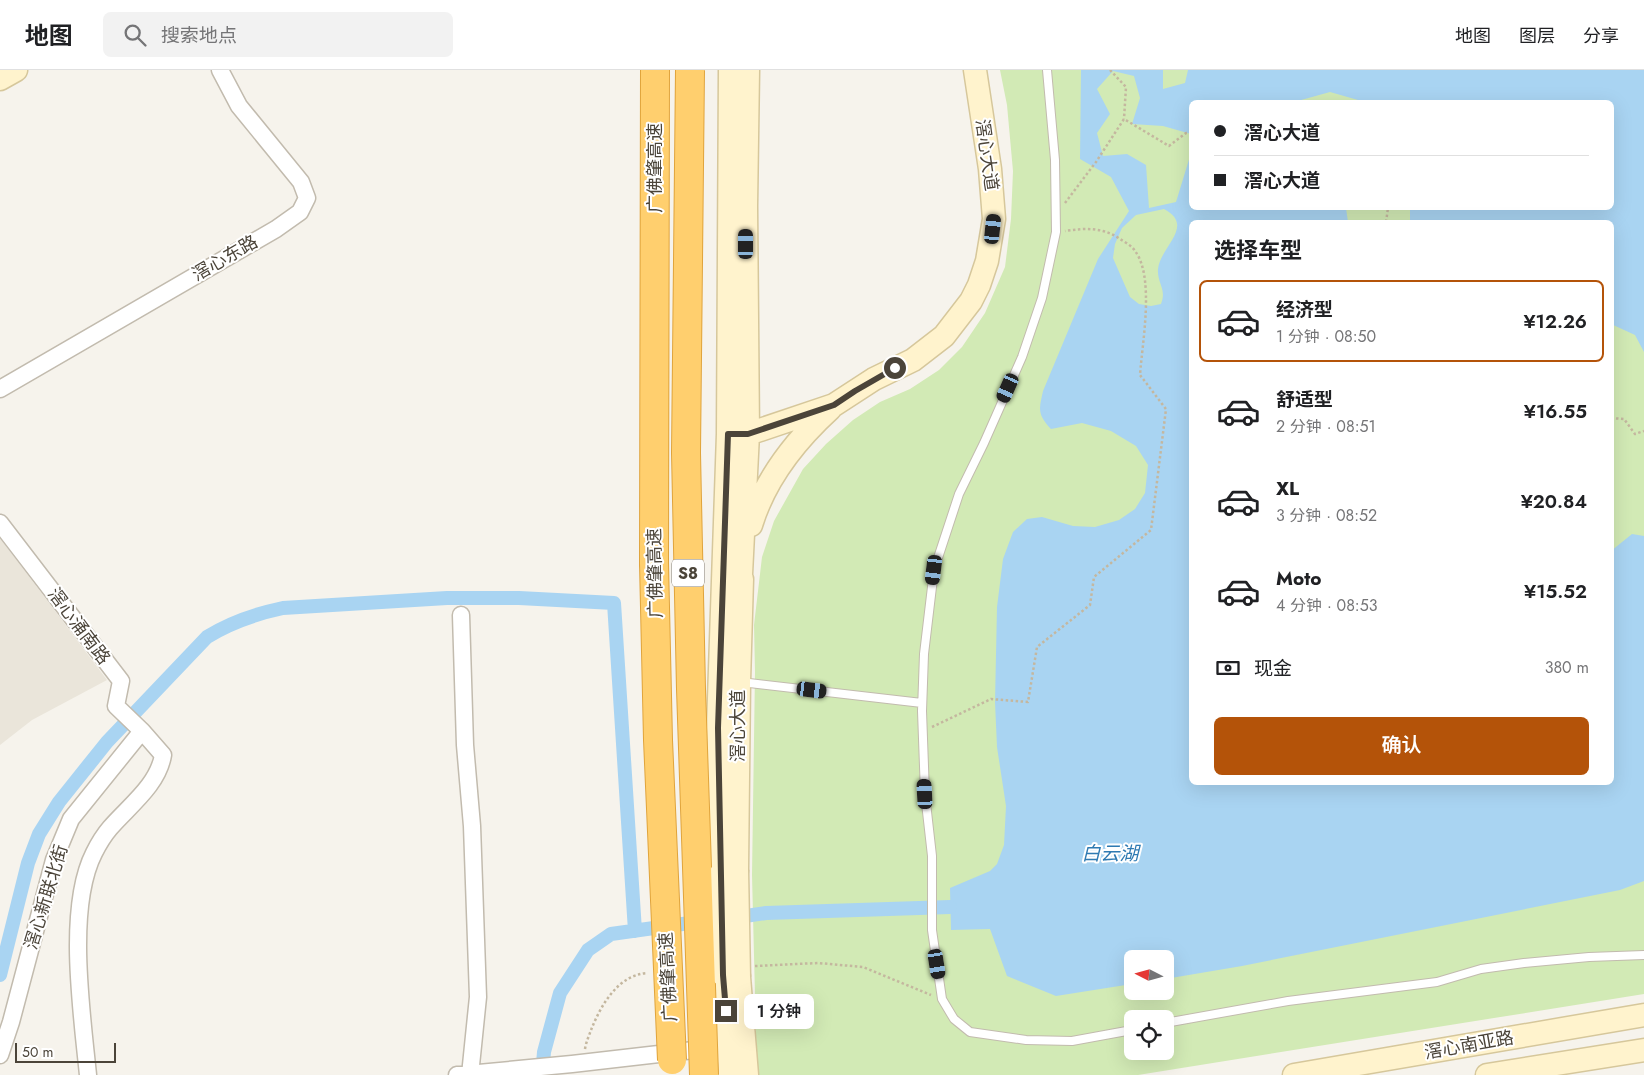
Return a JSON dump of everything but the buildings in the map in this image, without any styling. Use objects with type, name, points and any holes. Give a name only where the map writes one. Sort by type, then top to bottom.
[{"type":"highway","name":"广佛肇高速","points":[[655,70],[654,563],[658,740],[672,1070]]},
{"type":"highway","name":"广佛肇高速","points":[[690,70],[686,490],[704,1075]]},
{"type":"street","points":[[0,79],[16,70]]},
{"type":"street","name":"滘心东路","points":[[0,389],[276,229],[300,212],[307,198],[301,182],[239,106],[220,70]]},
{"type":"street","points":[[730,70],[728,222],[738,434]]},
{"type":"street","points":[[731,594],[746,206],[748,70]]},
{"type":"street","name":"滘心大道","points":[[746,1075],[736,1045],[731,976],[729,872],[718,728],[731,594],[744,558],[754,514],[765,489],[775,472],[801,438],[834,405],[874,379],[913,360],[928,350],[957,321],[980,285],[987,261],[994,219],[990,169],[975,70]]},
{"type":"street","name":"滘心大道","points":[[738,434],[834,405]]},
{"type":"street","name":"滘心涌南路","points":[[0,523],[121,681],[116,706],[163,755],[161,766],[152,781],[108,830],[93,855],[84,880],[79,922],[79,971],[88,1075]]},
{"type":"street","name":"滘心大道","points":[[729,872],[738,682],[731,594]]},
{"type":"street","points":[[460,615],[465,745],[472,826],[478,997],[466,1075],[736,1045]]},
{"type":"street","name":"滘心新联北街","points":[[0,1055],[11,1022],[57,852],[71,819],[142,731]]},
{"type":"street","name":"滘心南亚路","points":[[1294,1075],[1644,1015]]},
{"type":"street","name":"滘心大道","points":[[730,1075],[736,1045]]},
{"type":"street","name":"滘心南亚路","points":[[1487,1075],[1644,1050]]},
{"type":"lane","points":[[1047,70],[1055,160],[1056,232],[1042,298],[1022,357],[959,494],[934,570],[924,654],[922,703],[925,794],[932,856],[932,930],[942,999],[954,1019],[970,1032],[1026,1040],[1072,1041],[1124,1031]]},
{"type":"lane","points":[[738,682],[922,703]]},
{"type":"lane","points":[[1174,1021],[1288,1001],[1437,982],[1481,969],[1524,962],[1644,954]]},
{"type":"path","points":[[1056,214],[1096,162],[1124,119],[1126,87],[1110,70]]},
{"type":"path","points":[[1124,119],[1169,146],[1186,133],[1189,133]]},
{"type":"path","points":[[922,731],[991,700],[1028,702],[1037,647],[1090,605],[1094,577],[1151,530],[1166,409],[1140,375],[1146,301],[1144,270],[1135,251],[1110,232],[1096,229],[1056,232]]},
{"type":"path","points":[[1614,418],[1624,420],[1635,434],[1644,431]]},
{"type":"shaded area","points":[[0,538],[107,680],[32,720],[0,745]]},
{"type":"green space","points":[[1000,70],[1644,70],[1644,994],[1138,1075],[757,1075],[752,875],[754,625],[762,557],[774,521],[803,469],[826,444],[853,420],[880,402],[910,389],[939,370],[962,347],[985,313],[1005,267],[1011,219],[1013,171],[1007,105]]},
{"type":"water","name":"白云湖","points":[[1081,70],[1163,70],[1163,89],[1185,83],[1188,70],[1644,70],[1644,352],[1635,335],[1614,325],[1614,220],[1410,220],[1410,210],[1614,210],[1614,100],[1358,100],[1330,92],[1301,100],[1189,100],[1189,133],[1163,126],[1132,124],[1140,98],[1134,76],[1113,71],[1097,89],[1110,114],[1097,133],[1103,156],[1127,154],[1146,165],[1149,208],[1176,202],[1189,160],[1189,210],[1346,210],[1348,220],[1189,220],[1189,785],[1614,785],[1614,549],[1632,534],[1644,536],[1644,881],[1620,890],[1242,966],[1174,977],[1174,950],[1124,950],[1124,985],[1056,996],[1007,976],[990,929],[951,930],[950,888],[990,871],[997,864],[1004,845],[1006,806],[997,747],[995,702],[997,607],[1003,559],[1013,532],[1027,519],[1042,517],[1073,526],[1095,527],[1119,520],[1135,509],[1145,493],[1148,465],[1136,446],[1111,431],[1082,423],[1051,429],[1043,419],[1040,411],[1043,391],[1098,259],[1129,211],[1111,177],[1080,159]],"holes":[[[1164,209],[1177,222],[1177,230],[1160,261],[1158,269],[1163,294],[1161,304],[1151,306],[1139,304],[1130,297],[1113,258],[1115,244],[1122,228],[1136,215]]]},
{"type":"waterway","points":[[0,975],[28,863],[39,834],[59,802],[107,742],[207,637],[244,619],[283,608],[447,598],[519,598],[614,603],[635,931]]},
{"type":"waterway","points":[[732,918],[766,913],[950,907]]},
{"type":"waterway","points":[[542,1075],[544,1052],[560,993],[588,950],[611,934],[704,921]]},
{"type":"route","points":[[726,1011],[723,975],[718,728],[728,434],[748,434],[834,405],[895,368]]}]
